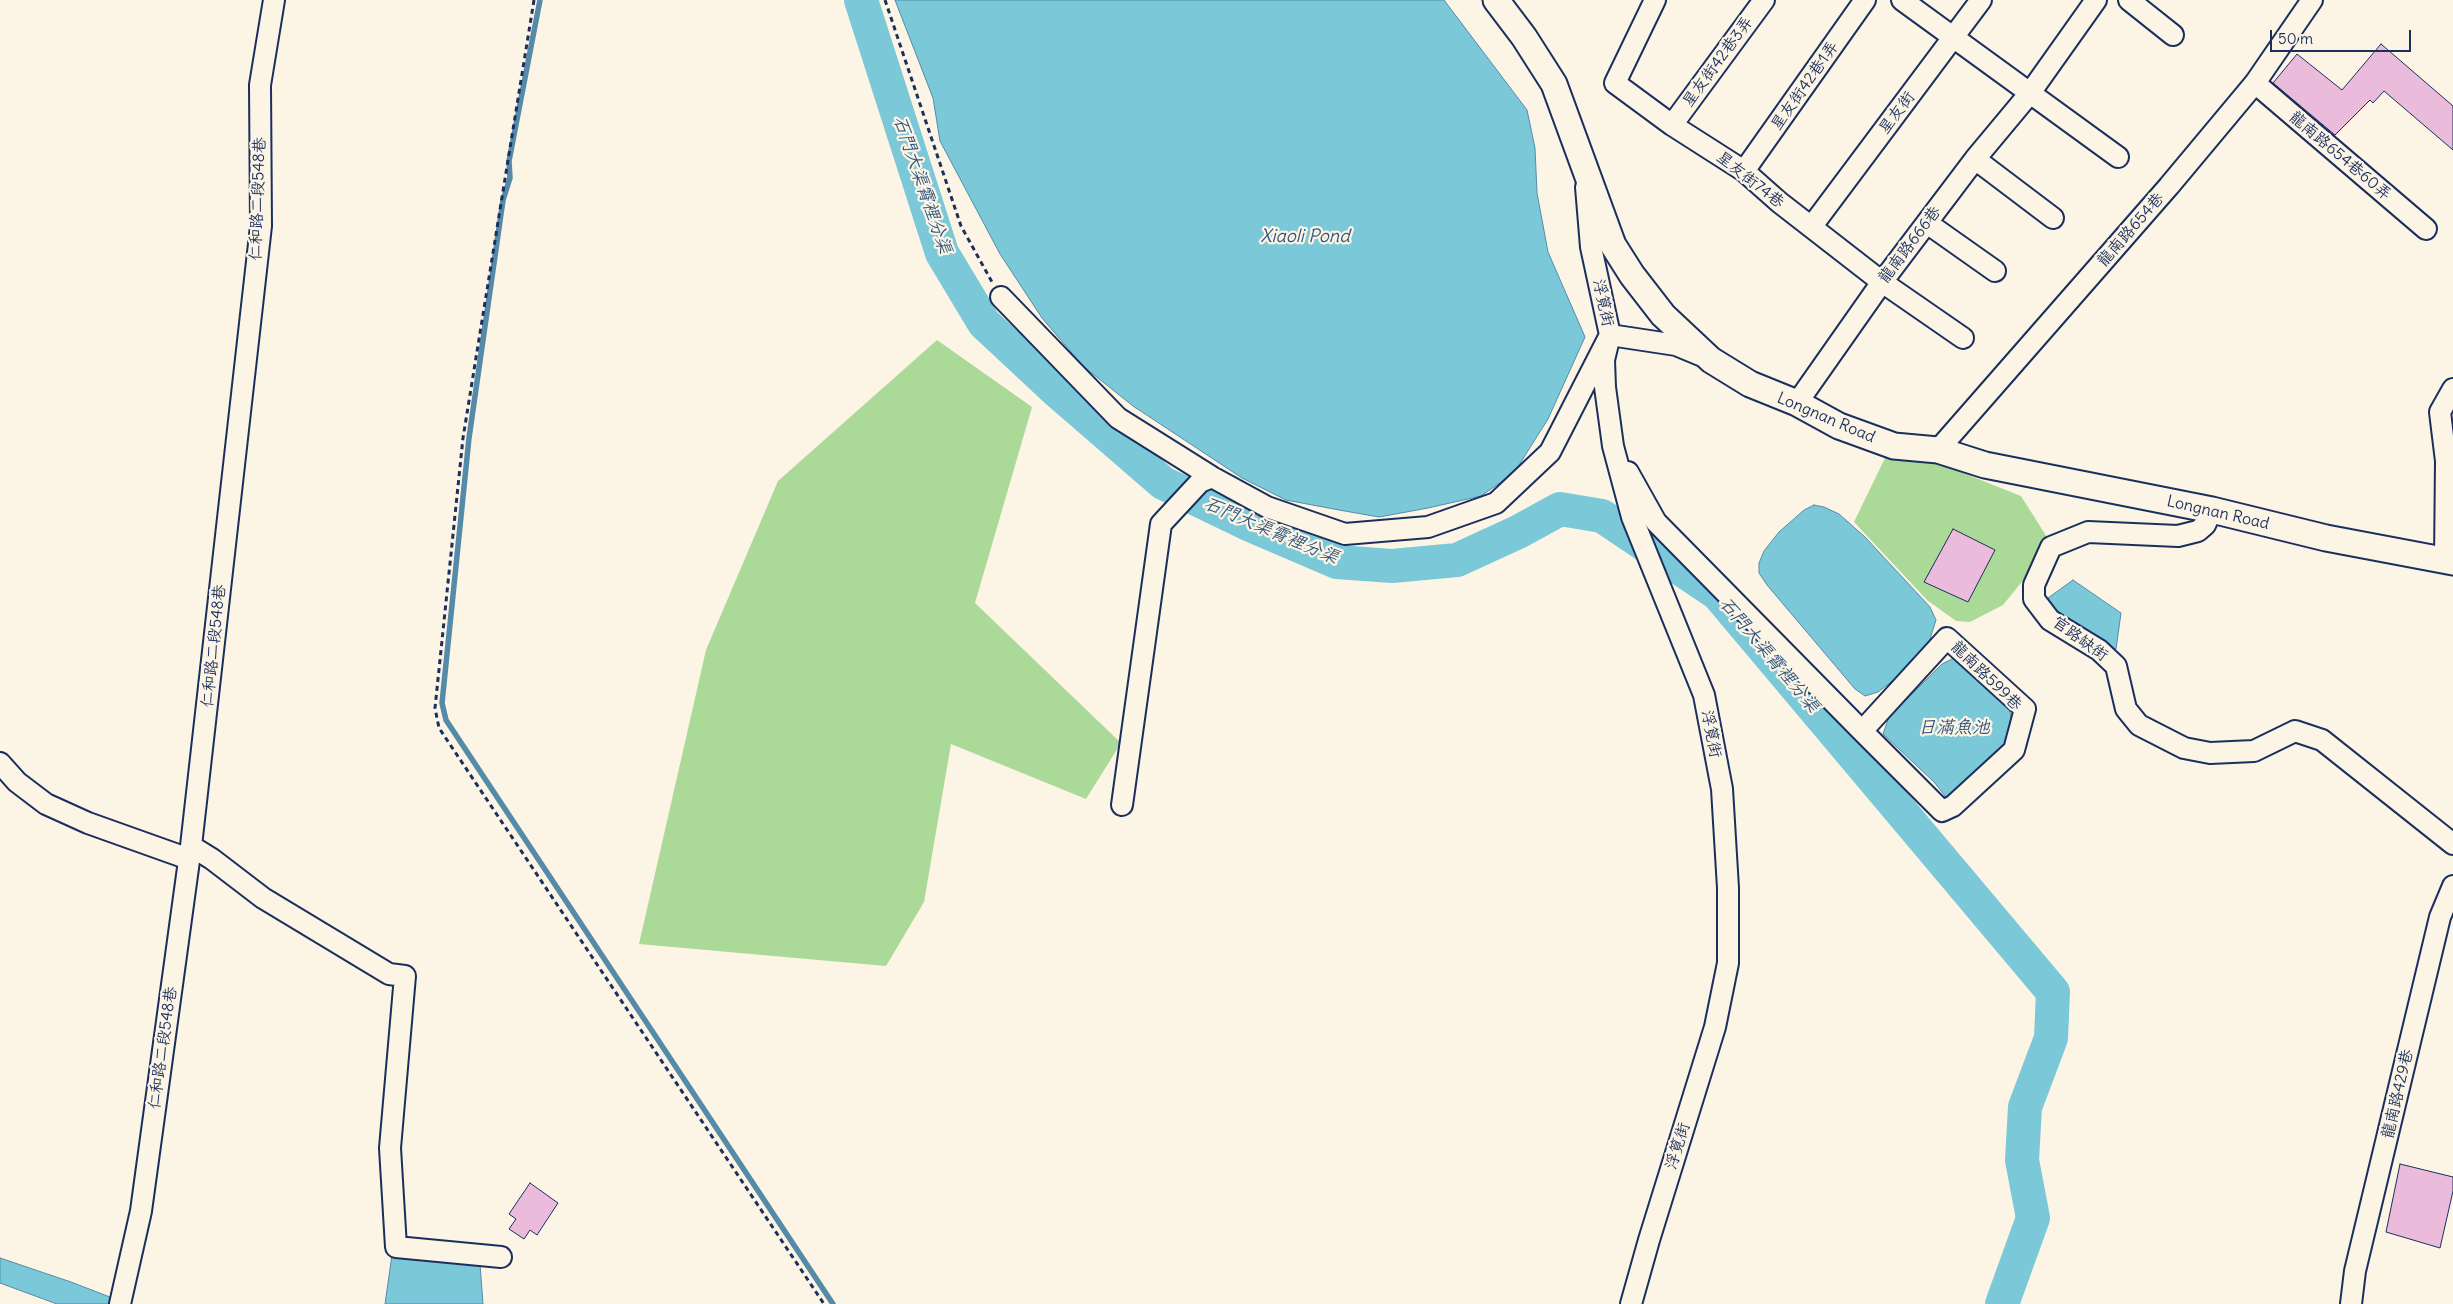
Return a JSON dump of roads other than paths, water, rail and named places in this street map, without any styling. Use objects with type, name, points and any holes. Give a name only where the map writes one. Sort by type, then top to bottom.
[{"type":"main road","name":"Longnan Road","points":[[1496,0],[1524,37],[1554,84],[1613,245],[1632,275],[1664,315],[1711,360],[1750,384],[1797,404],[1838,426],[1894,446],[1938,450],[1985,465],[2212,510],[2326,538],[2449,561]]},
{"type":"street","name":"仁和路二段548巷","points":[[121,1297],[141,1211],[190,853],[261,226],[260,85],[274,0]]},
{"type":"street","name":"星友街74巷","points":[[1655,0],[1615,83],[1672,125],[1744,171],[1779,202],[1882,282],[1963,338]]},
{"type":"street","name":"星友街42巷3弄","points":[[1672,125],[1764,0]]},
{"type":"street","name":"星友街42巷1弄","points":[[1744,171],[1865,0]]},
{"type":"street","points":[[1902,0],[2118,157]]},
{"type":"street","name":"星友街","points":[[1812,226],[1954,38],[1980,0]]},
{"type":"street","name":"龍南路666巷","points":[[1797,404],[1882,282],[1975,159],[2030,93],[2096,0]]},
{"type":"street","points":[[2130,0],[2173,35]]},
{"type":"street","name":"龍南路654巷","points":[[1938,450],[2169,186],[2255,83],[2312,0]]},
{"type":"street","name":"龍南路654巷60弄","points":[[2255,83],[2426,229]]},
{"type":"street","points":[[1975,159],[2053,218]]},
{"type":"street","name":"浮筧街","points":[[1584,170],[1591,247],[1610,335],[1604,360],[1605,387],[1613,446],[1632,517],[1704,694],[1722,789],[1728,888],[1728,963],[1715,1027],[1631,1304]]},
{"type":"street","points":[[1927,223],[1995,271]]},
{"type":"street","points":[[1001,297],[1118,418],[1206,479],[1267,507],[1345,534],[1428,527],[1496,503],[1550,452],[1610,335],[1676,345],[1711,360]]},
{"type":"street","points":[[2449,561],[2446,461],[2440,412],[2453,389]]},
{"type":"street","name":"龍南路599巷","points":[[1613,446],[1656,522],[1942,811],[1953,806],[2014,750],[2025,709],[1947,638],[1862,730]]},
{"type":"street","points":[[1122,805],[1161,524],[1206,479]]},
{"type":"street","name":"官路缺街","points":[[2212,510],[2205,525],[2198,530],[2178,536],[2088,532],[2051,547],[2034,585],[2034,600],[2050,620],[2099,650],[2116,666],[2126,709],[2139,725],[2184,748],[2210,753],[2254,751],[2295,731],[2322,740],[2453,844]]},
{"type":"street","points":[[0,764],[17,782],[46,804],[88,823],[212,859],[271,903],[388,974],[405,976],[390,1148],[396,1247],[501,1257]]},
{"type":"street","name":"龍南路429巷","points":[[2351,1304],[2355,1271],[2440,917],[2453,886]]},
{"type":"water","name":"Xiaoli Pond","points":[[895,0],[1444,0],[1527,110],[1535,148],[1537,193],[1548,252],[1585,337],[1548,419],[1514,473],[1481,496],[1428,508],[1379,517],[1339,510],[1286,500],[1242,478],[1133,406],[1083,366],[1042,318],[1000,254],[940,141],[933,98]]},
{"type":"water","points":[[1814,505],[1824,507],[1839,514],[1865,537],[1930,607],[1936,620],[1929,642],[1895,679],[1878,692],[1865,696],[1855,689],[1759,573],[1759,563],[1764,551],[1779,532],[1804,510]]},
{"type":"water","points":[[2073,580],[2121,613],[2116,649],[2097,643],[2066,626],[2054,609],[2048,598]]},
{"type":"water","name":"日滿魚池","points":[[1954,658],[2006,696],[2013,724],[2010,743],[1963,791],[1946,797],[1934,782],[1883,734],[1889,717],[1942,664]]},
{"type":"water","points":[[392,1255],[480,1264],[483,1304],[385,1304]]},
{"type":"water","points":[[0,1258],[128,1304],[57,1304],[0,1283]]},
{"type":"waterway","points":[[540,0],[509,161],[510,178],[503,200],[469,438],[442,703],[446,720],[833,1304]]},
{"type":"waterway","name":"石門大渠霄裡分渠","points":[[861,0],[942,253],[984,323],[1058,392],[1163,483],[1246,523],[1337,562],[1392,566],[1457,560],[1518,532],[1560,509],[1602,516],[1718,594],[2053,992],[2051,1038],[2025,1107],[2022,1160],[2033,1218],[2002,1304]]}]
